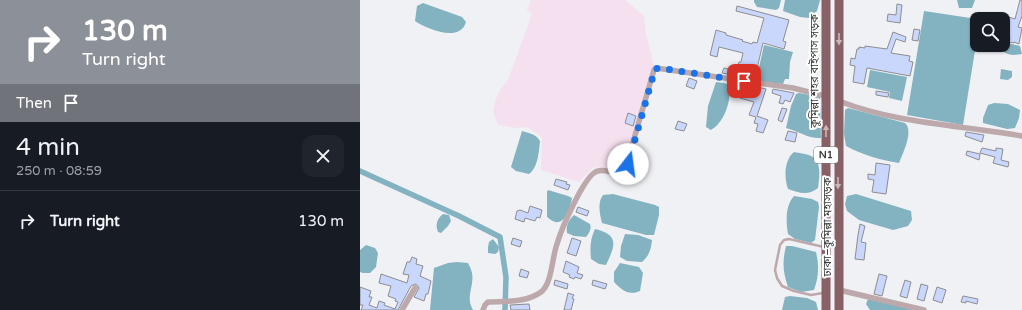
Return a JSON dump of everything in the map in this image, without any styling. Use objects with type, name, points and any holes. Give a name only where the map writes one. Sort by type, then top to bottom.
[{"type":"highway","name":"কুমিল্লা শহর বাইপাস সড়ক","points":[[826,0],[826,310]]},
{"type":"highway","name":"ঢাকা–কুমিল্লা মহাসড়ক","points":[[838,0],[839,310]]},
{"type":"street","points":[[483,310],[488,302],[524,300],[536,295],[545,288],[548,282],[557,243],[570,211],[586,181],[597,171],[619,174],[626,170],[655,69],[660,68],[792,88],[825,96]]},
{"type":"street","points":[[839,101],[899,119],[960,126],[1022,136]]},
{"type":"street","points":[[402,310],[415,288]]},
{"type":"street","points":[[839,290],[924,310]]},
{"type":"lane","points":[[826,248],[789,239],[784,240],[780,245],[775,270],[777,278],[782,286],[794,291],[811,295],[826,293]]},
{"type":"shaded area","points":[[531,0],[625,0],[644,16],[646,34],[654,65],[628,159],[623,168],[613,170],[594,167],[579,182],[541,170],[542,137],[527,127],[515,128],[498,125],[493,112],[495,101],[500,90],[508,80],[532,14],[527,10]]},
{"type":"water","points":[[754,0],[781,0],[779,8],[776,10],[757,7]]},
{"type":"water","points":[[785,0],[820,0],[817,11],[809,18],[800,17],[783,11]]},
{"type":"water","points":[[957,0],[975,0],[972,8],[959,8]]},
{"type":"water","points":[[423,3],[462,17],[466,22],[463,28],[457,32],[443,32],[415,21],[417,6]]},
{"type":"water","points":[[924,11],[970,18],[970,52],[975,52],[963,125],[907,115]]},
{"type":"water","points":[[1010,44],[1020,46],[1022,54],[1010,55],[1004,52],[1010,52]]},
{"type":"water","points":[[764,45],[793,52],[790,62],[789,79],[785,79],[783,84],[756,81]]},
{"type":"water","points":[[1001,69],[1012,71],[1012,77],[1008,80],[1000,79]]},
{"type":"water","points":[[870,70],[907,77],[902,101],[889,98],[890,92],[867,87]]},
{"type":"water","points":[[716,82],[729,85],[730,95],[724,116],[711,130],[706,127],[708,106]]},
{"type":"water","points":[[799,93],[820,97],[821,138],[808,136],[786,128],[791,106],[796,94]]},
{"type":"water","points":[[994,103],[1008,104],[1020,110],[1015,128],[1007,129],[983,123],[983,118],[988,105]]},
{"type":"water","points":[[848,108],[905,123],[908,131],[908,137],[899,163],[872,157],[846,146],[844,134],[845,110]]},
{"type":"water","points":[[522,131],[534,135],[540,141],[536,164],[529,174],[516,171],[511,167]]},
{"type":"water","points":[[794,152],[811,156],[818,163],[818,188],[814,191],[803,193],[788,189],[786,169],[788,160]]},
{"type":"water","points":[[548,190],[572,198],[568,212],[561,221],[555,222],[547,217]]},
{"type":"water","points":[[613,194],[659,207],[659,215],[654,235],[646,235],[602,223],[600,216],[601,198],[603,195]]},
{"type":"water","points":[[856,194],[911,211],[912,220],[908,226],[893,230],[859,220],[847,211],[845,204],[847,196]]},
{"type":"water","points":[[794,196],[812,199],[818,202],[819,207],[815,240],[811,243],[795,239],[788,234],[788,209]]},
{"type":"water","points":[[443,214],[449,215],[451,221],[441,233],[438,232],[437,224],[439,218]]},
{"type":"water","points":[[574,215],[590,224],[591,226],[586,237],[574,236],[567,233],[568,223]]},
{"type":"water","points":[[595,229],[609,234],[612,238],[612,252],[606,265],[599,264],[591,259],[590,251]]},
{"type":"water","points":[[625,234],[638,235],[652,240],[649,252],[642,262],[627,261],[620,257],[621,246]]},
{"type":"water","points":[[493,239],[499,247],[498,252],[495,254],[488,253],[489,242]]},
{"type":"water","points":[[366,245],[375,248],[378,253],[376,267],[370,273],[360,272],[360,250]]},
{"type":"water","points":[[786,246],[816,252],[818,271],[814,290],[801,292],[788,287],[784,267]]},
{"type":"water","points":[[448,263],[468,263],[471,270],[472,282],[470,304],[473,310],[430,310],[434,268]]},
{"type":"water","points":[[620,263],[639,267],[643,273],[640,291],[632,293],[623,290],[614,282],[614,272]]},
{"type":"water","points":[[790,296],[807,298],[816,302],[818,310],[782,310],[785,297]]},
{"type":"water","points":[[868,299],[921,310],[870,310],[866,304]]},
{"type":"building","points":[[1020,0],[1022,0],[1022,16],[1018,27],[1022,28],[1019,44],[1010,42],[1010,18],[1015,19]]},
{"type":"building","points":[[897,4],[902,5],[900,23],[887,21],[888,14],[896,15]]},
{"type":"building","points":[[737,6],[789,20],[783,41],[786,42],[784,49],[763,43],[755,77],[736,72],[739,62],[741,62],[743,53],[719,47],[717,57],[710,55],[716,30],[726,33],[726,35],[743,40],[742,41],[752,44],[753,42],[757,43],[764,18],[736,11]]},
{"type":"building","points":[[914,29],[920,30],[918,41],[912,40]]},
{"type":"building","points":[[893,32],[906,37],[905,42],[896,39],[891,53],[910,56],[909,61],[913,62],[910,76],[867,68],[864,84],[853,82],[855,66],[850,65],[851,58],[855,59],[857,49],[859,49],[859,47],[865,48],[865,46],[887,49]]},
{"type":"building","points":[[724,68],[733,70],[732,75],[722,73]]},
{"type":"building","points":[[689,78],[697,81],[694,89],[686,86]]},
{"type":"building","points":[[735,84],[743,87],[741,92],[750,95],[753,86],[766,89],[757,116],[768,120],[763,133],[756,131],[758,124],[754,123],[756,117],[749,115],[754,102],[740,98],[737,94],[732,92]]},
{"type":"building","points":[[773,89],[794,93],[790,102],[785,100],[783,104],[779,103],[781,96],[772,93]]},
{"type":"building","points":[[876,91],[889,93],[888,97],[876,95]]},
{"type":"building","points":[[782,108],[787,109],[782,122],[778,120]]},
{"type":"building","points":[[628,113],[636,116],[633,126],[625,123]]},
{"type":"building","points":[[678,121],[687,124],[684,131],[675,129]]},
{"type":"building","points":[[788,131],[797,133],[795,142],[785,140]]},
{"type":"building","points":[[966,132],[984,135],[982,142],[965,136]]},
{"type":"building","points":[[982,148],[996,151],[996,148],[1003,149],[1001,160],[1009,162],[1008,167],[993,163],[995,157],[980,153]]},
{"type":"building","points":[[967,151],[980,154],[979,160],[966,155]]},
{"type":"building","points":[[876,163],[890,165],[886,194],[872,192],[874,180],[868,179],[868,174],[875,175]]},
{"type":"building","points":[[556,179],[567,182],[566,184],[570,185],[568,190],[554,185]]},
{"type":"building","points":[[530,206],[542,210],[540,218],[537,217],[535,221],[525,218],[524,222],[515,219],[517,211],[520,210],[528,213]]},
{"type":"building","points":[[578,207],[589,211],[587,216],[576,212]]},
{"type":"building","points":[[860,224],[865,226],[861,242],[866,243],[864,260],[855,259]]},
{"type":"building","points":[[513,238],[522,241],[520,247],[511,244]]},
{"type":"building","points":[[572,238],[581,241],[576,256],[567,253]]},
{"type":"building","points":[[412,257],[417,259],[416,264],[423,266],[420,276],[431,281],[428,294],[426,294],[424,301],[414,297],[419,288],[415,284],[411,286],[398,310],[361,310],[363,305],[360,305],[360,287],[371,291],[369,297],[372,297],[369,305],[377,308],[379,301],[385,303],[384,305],[395,309],[398,302],[395,301],[396,299],[388,296],[391,286],[379,283],[381,274],[407,283],[409,275],[403,274],[407,262],[410,262]]},
{"type":"building","points":[[566,261],[579,267],[577,273],[583,275],[581,279],[575,277],[574,279],[569,277],[570,275],[563,272]]},
{"type":"building","points":[[521,269],[529,272],[527,278],[519,276]]},
{"type":"building","points":[[879,274],[887,276],[882,296],[874,294]]},
{"type":"building","points":[[555,280],[568,284],[567,289],[554,285]]},
{"type":"building","points":[[593,280],[607,284],[605,289],[592,285]]},
{"type":"building","points":[[905,280],[911,282],[907,298],[900,296]]},
{"type":"building","points":[[921,284],[928,286],[924,301],[917,299]]},
{"type":"building","points":[[937,287],[946,290],[942,303],[933,300]]},
{"type":"building","points":[[568,293],[574,295],[572,298],[574,299],[571,310],[564,310]]},
{"type":"building","points":[[963,296],[978,299],[977,304],[966,301],[966,303],[961,302]]},
{"type":"building","points":[[529,304],[530,310],[511,310],[510,305]]},
{"type":"waterway","points":[[360,171],[459,216],[500,237],[506,277],[505,310]]},
{"type":"route","points":[[628,164],[654,70],[656,68],[744,81]]}]
